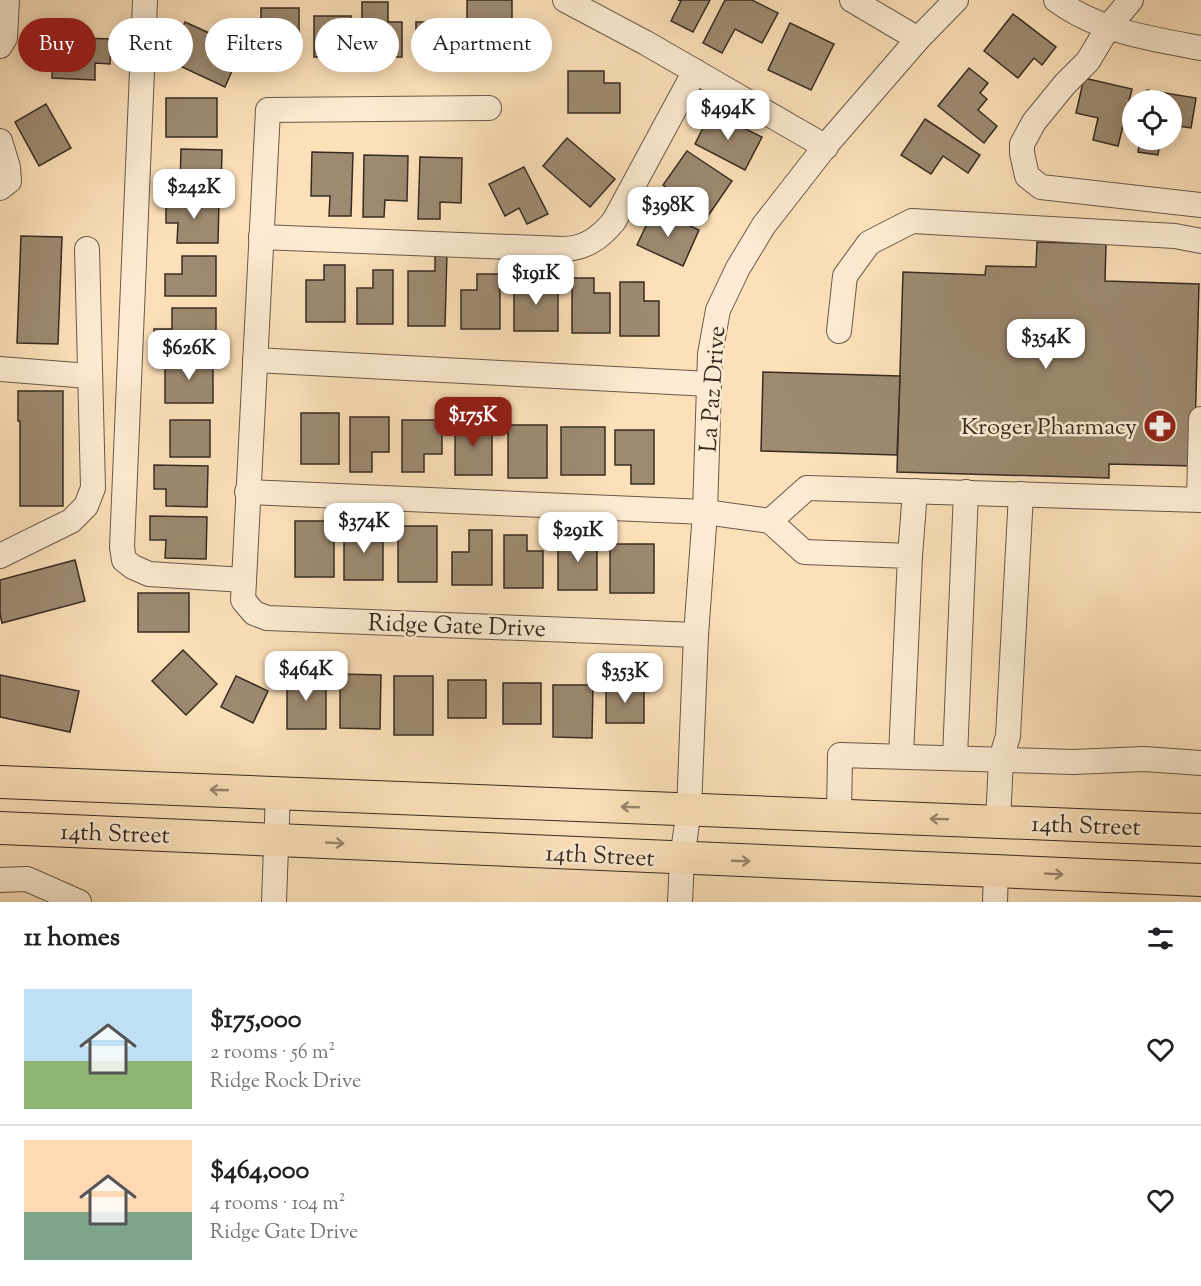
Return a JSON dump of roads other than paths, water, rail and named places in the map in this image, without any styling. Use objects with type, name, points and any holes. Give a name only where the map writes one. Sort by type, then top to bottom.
[{"type":"main road","name":"14th Street","points":[[0,782],[1201,830]]},
{"type":"main road","points":[[996,871],[998,822]]},
{"type":"main road","name":"14th Street","points":[[0,828],[1201,880]]},
{"type":"street","points":[[0,46],[6,38],[7,0]]},
{"type":"street","points":[[145,0],[122,547],[124,560],[149,574],[244,580],[268,110],[489,108]]},
{"type":"street","points":[[565,0],[584,8],[826,147]]},
{"type":"street","points":[[852,0],[918,39]]},
{"type":"street","name":"La Paz Drive","points":[[680,902],[682,859],[689,809],[696,635],[705,512],[710,354],[718,310],[738,268],[764,225],[826,147],[918,39],[956,0]]},
{"type":"street","points":[[1056,0],[1086,17],[1136,36],[1201,48]]},
{"type":"street","points":[[1131,0],[1109,26],[1088,61],[1065,84],[1034,122],[1022,144],[1027,176],[1041,187],[1201,205]]},
{"type":"street","points":[[261,237],[562,249],[583,246],[595,240],[614,221],[695,71]]},
{"type":"street","points":[[0,141],[8,167],[9,181],[0,189]]},
{"type":"street","points":[[839,331],[845,276],[869,243],[912,221],[1176,236],[1201,241]]},
{"type":"street","points":[[0,555],[71,520],[86,506],[93,488],[87,249]]},
{"type":"street","points":[[255,360],[709,384]]},
{"type":"street","points":[[0,369],[89,376]]},
{"type":"street","points":[[770,520],[807,488],[1200,500],[1201,419]]},
{"type":"street","points":[[901,756],[915,491]]},
{"type":"street","points":[[248,492],[705,512],[770,520],[804,552],[910,556]]},
{"type":"street","points":[[955,758],[966,492]]},
{"type":"street","points":[[998,822],[1001,759],[1008,736],[1021,494]]},
{"type":"street","name":"Ridge Gate Drive","points":[[244,580],[243,600],[254,613],[267,618],[696,635]]},
{"type":"street","points":[[839,815],[840,755],[1073,762],[1144,759],[1201,762]]},
{"type":"street","points":[[274,902],[278,792]]},
{"type":"street","points":[[995,902],[996,871]]},
{"type":"street","points":[[0,880],[27,879],[79,902]]},
{"type":"place","name":"Kroger Pharmacy","points":[[1160,426]]}]
